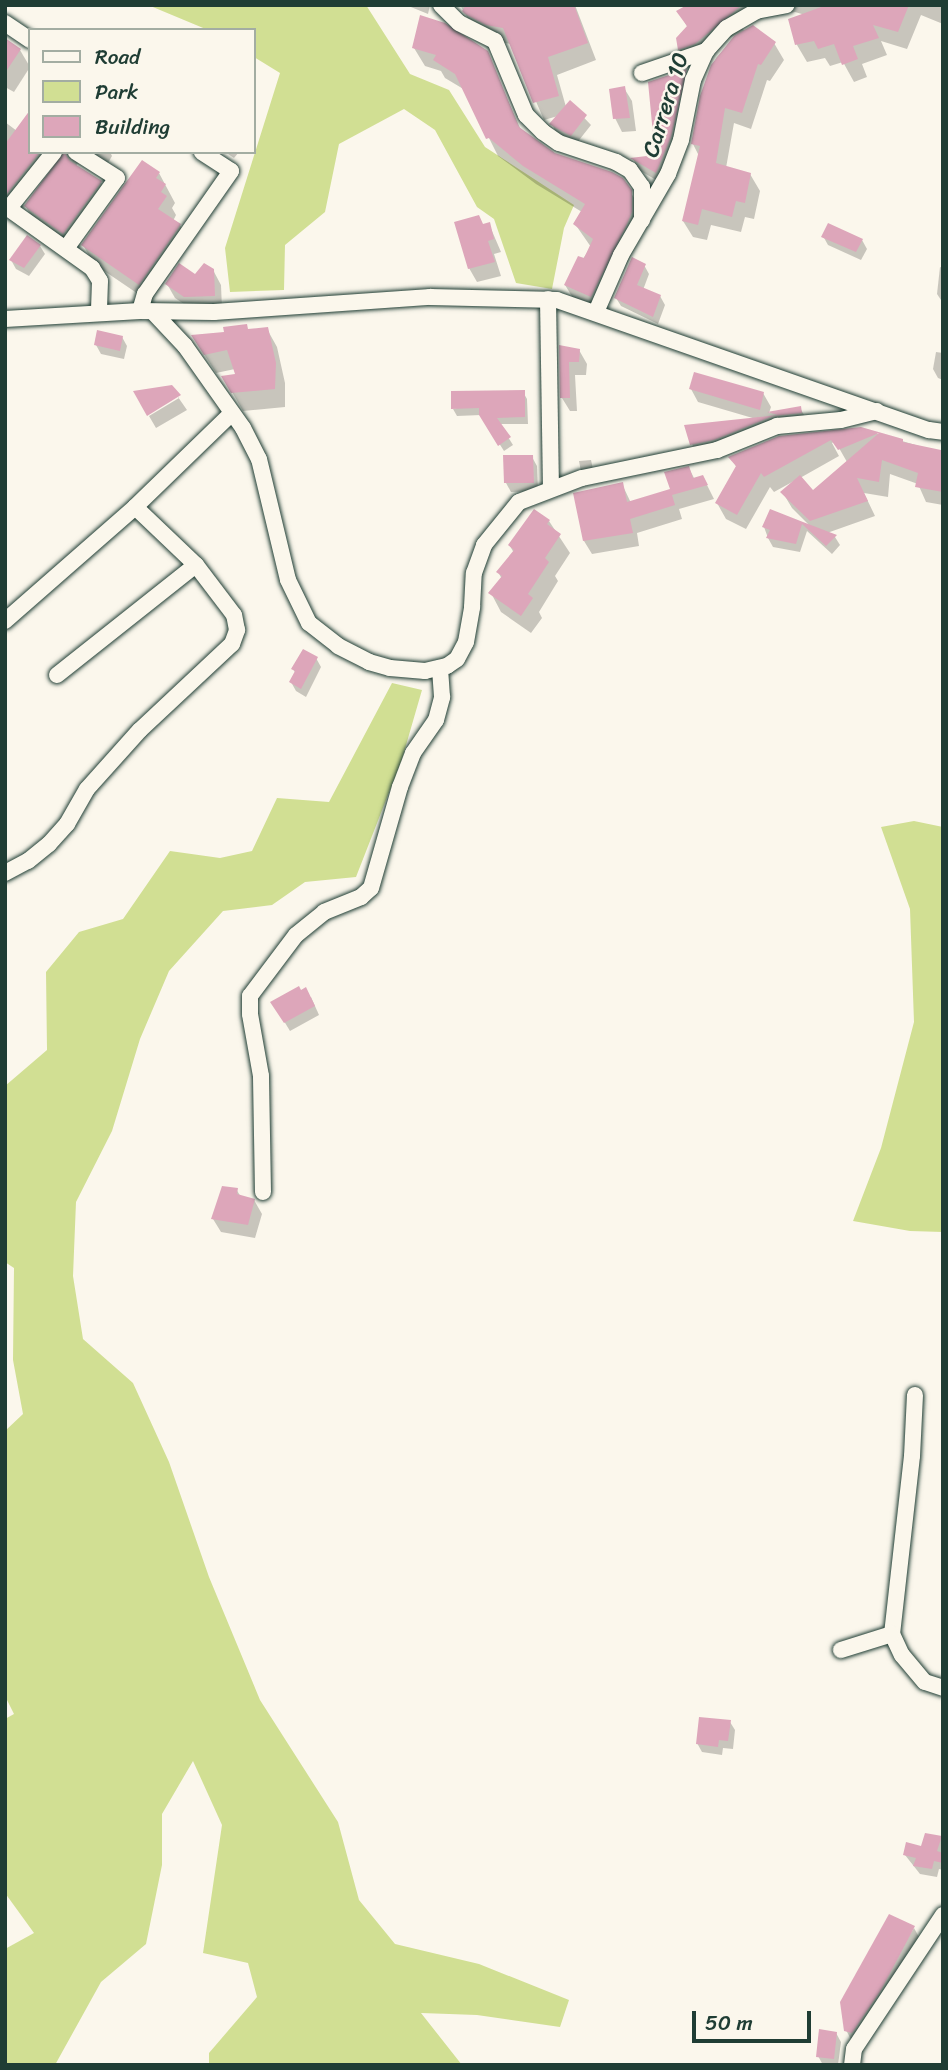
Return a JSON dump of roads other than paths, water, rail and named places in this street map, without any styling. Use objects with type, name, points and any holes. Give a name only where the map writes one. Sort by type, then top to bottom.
[{"type":"street","name":"Carrera 10","points":[[596,312],[621,255],[668,174],[681,140],[693,80],[706,51],[727,28],[757,11],[786,5]]},
{"type":"street","points":[[443,9],[495,41],[526,115],[543,132],[559,144],[616,162],[631,170],[642,187],[642,221]]},
{"type":"street","points":[[5,23],[28,39]]},
{"type":"street","points":[[642,72],[706,51]]},
{"type":"street","points":[[52,154],[7,207],[92,268],[100,281],[99,313]]},
{"type":"street","points":[[66,247],[117,178],[79,154]]},
{"type":"street","points":[[205,154],[231,171],[145,294],[147,312],[186,346],[232,413],[259,459],[276,519],[288,580],[309,623],[338,646],[369,662],[425,671],[440,668],[457,659],[466,642],[474,573],[484,545],[519,502],[551,487],[595,475],[718,450],[777,426],[841,420],[877,411]]},
{"type":"street","points":[[5,319],[99,313],[214,312],[418,298],[484,296],[548,299],[596,312],[929,430],[943,432]]},
{"type":"street","points":[[548,299],[551,487]]},
{"type":"street","points":[[5,621],[135,507],[232,413]]},
{"type":"street","points":[[5,873],[28,861],[49,844],[67,824],[87,789],[140,730],[232,643],[237,630],[234,615],[196,565],[135,507]]},
{"type":"street","points":[[57,675],[196,565]]},
{"type":"street","points":[[263,1192],[261,1076],[250,1014],[250,996],[296,935],[324,912],[361,897],[371,888],[400,787],[413,753],[436,720],[442,696],[440,668]]},
{"type":"street","points":[[915,1395],[912,1457],[892,1634],[902,1656],[925,1682],[943,1688]]},
{"type":"street","points":[[841,1650],[892,1634]]},
{"type":"street","points":[[852,2065],[854,2049],[943,1915]]}]
